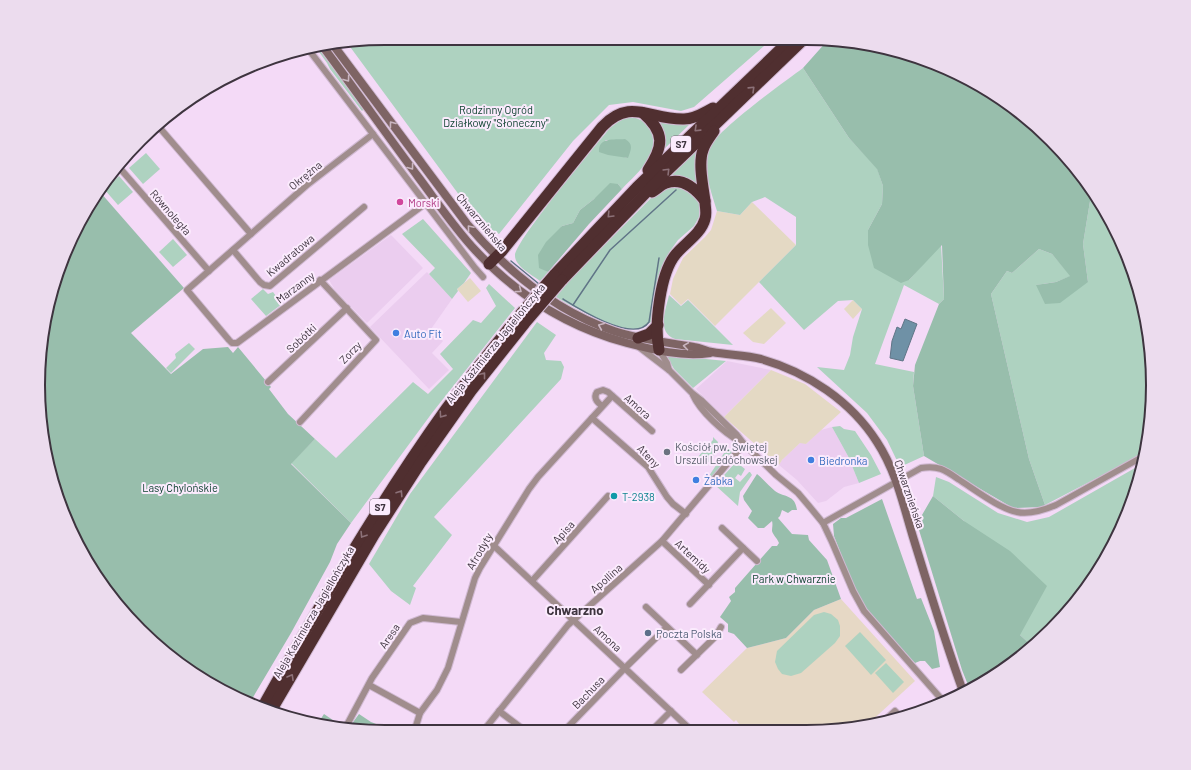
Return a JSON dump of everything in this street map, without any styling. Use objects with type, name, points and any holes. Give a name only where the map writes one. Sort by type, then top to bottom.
[{"type":"highway","name":"Aleja Kazimierza Jagiellończyka","points":[[638,193],[726,102],[785,45]]},
{"type":"highway","name":"Aleja Kazimierza Jagiellończyka","points":[[265,703],[340,573],[384,501],[451,402],[558,278],[584,242],[724,116],[798,45]]},
{"type":"highway","points":[[493,260],[608,120],[616,114],[625,112],[674,118],[689,118],[700,116],[726,102]]},
{"type":"highway","points":[[638,193],[655,159],[660,145],[654,124],[643,113]]},
{"type":"highway","points":[[658,346],[661,288],[667,267],[677,253],[696,234],[704,222],[706,213],[701,168],[702,150],[724,116]]},
{"type":"highway","points":[[638,193],[675,182],[688,185],[695,189],[705,202]]},
{"type":"highway","name":"Aleja Kazimierza Jagiellończyka","points":[[274,706],[359,560],[421,462],[521,320]]},
{"type":"highway","points":[[638,342],[658,325]]},
{"type":"main road","name":"Chwarznieńska","points":[[336,49],[467,224],[484,244],[493,260],[521,292],[556,315],[596,333],[658,346],[676,353],[696,355],[713,352],[741,355],[762,360],[799,374],[823,387],[845,405],[870,431],[885,455],[896,482],[962,687]]},
{"type":"main road","name":"Chwarznieńska","points":[[326,51],[442,209],[476,251],[493,260]]},
{"type":"street","points":[[312,54],[474,268],[483,277]]},
{"type":"street","points":[[161,129],[251,234]]},
{"type":"street","name":"Okrężna","points":[[187,290],[308,185],[373,134]]},
{"type":"street","name":"Równoległa","points":[[122,170],[209,271]]},
{"type":"street","name":"Marzanny","points":[[187,290],[229,340],[235,343],[239,342],[320,280],[426,203]]},
{"type":"street","name":"Kwadratowa","points":[[233,250],[260,282],[264,285],[270,286],[364,207]]},
{"type":"street","name":"Zorzy","points":[[300,422],[376,340],[320,280]]},
{"type":"street","name":"Sobótki","points":[[268,382],[347,308]]},
{"type":"street","name":"Chwarznieńska","points":[[638,342],[701,400],[776,475],[798,493],[823,523],[858,602],[864,611],[940,697]]},
{"type":"street","name":"Chwarznieńska","points":[[658,346],[669,370]]},
{"type":"street","points":[[602,406],[596,400],[596,395],[598,392],[604,390],[612,396]]},
{"type":"street","name":"Afrodyty","points":[[416,725],[420,713],[437,690],[445,676],[476,574],[493,545],[538,477],[612,396]]},
{"type":"street","name":"Amora","points":[[612,396],[652,431]]},
{"type":"street","name":"Ateny","points":[[592,418],[648,467],[667,497],[673,504],[686,514]]},
{"type":"street","name":"Apollina","points":[[488,725],[574,620],[662,541],[744,444]]},
{"type":"street","points":[[823,523],[921,468],[929,466],[942,469],[1003,507],[1018,513],[1026,513],[1044,510],[1056,505],[1137,460]]},
{"type":"street","name":"Apisa","points":[[532,581],[608,496]]},
{"type":"street","points":[[722,528],[757,561]]},
{"type":"street","name":"Artemidy","points":[[662,541],[709,585]]},
{"type":"street","name":"Amona","points":[[493,545],[686,725]]},
{"type":"street","name":"Artemidy","points":[[690,604],[743,548]]},
{"type":"street","points":[[646,607],[697,655]]},
{"type":"street","name":"Aresa","points":[[348,723],[369,685],[408,626],[414,621],[423,618],[461,622]]},
{"type":"street","name":"Bachusa","points":[[570,725],[667,627]]},
{"type":"street","points":[[681,670],[716,636],[721,627]]},
{"type":"street","points":[[369,685],[420,713]]},
{"type":"street","points":[[499,711],[517,725]]},
{"type":"street","points":[[657,725],[671,711]]},
{"type":"shaded area","points":[[752,202],[796,245],[715,326],[688,299],[681,305],[670,294],[673,279],[683,258],[711,230],[717,211],[740,215]]},
{"type":"shaded area","points":[[391,235],[423,268],[367,323],[335,290],[329,280]]},
{"type":"shaded area","points":[[427,272],[452,299],[431,329],[443,341],[432,353],[449,370],[429,389],[370,327]]},
{"type":"shaded area","points":[[470,278],[481,291],[468,302],[457,289]]},
{"type":"shaded area","points":[[853,300],[862,309],[853,319],[844,309]]},
{"type":"shaded area","points":[[771,308],[786,323],[764,344],[753,342],[743,333]]},
{"type":"shaded area","points":[[727,361],[771,370],[724,417],[696,389]]},
{"type":"shaded area","points":[[771,370],[805,384],[841,412],[806,444],[800,443],[782,460],[779,465],[724,417]]},
{"type":"shaded area","points":[[832,427],[848,456],[859,483],[844,487],[826,501],[818,503],[797,480],[779,465],[782,460],[801,442],[806,444],[821,430]]},
{"type":"shaded area","points":[[841,599],[915,681],[876,717],[828,724],[739,725],[736,720],[734,722],[702,692],[747,648],[786,638],[814,610]]},
{"type":"green space","name":"Rodzinny Ogród Działkowy \"Słoneczny\"","points":[[385,45],[765,45],[694,107],[681,111],[633,102],[609,105],[573,141],[499,234],[479,222],[350,47]]},
{"type":"green space","points":[[823,46],[828,46],[850,48],[894,57],[915,63],[956,80],[995,102],[1030,129],[1062,161],[1090,198],[1083,244],[1088,282],[1060,303],[1045,304],[1036,285],[1056,282],[1070,276],[1052,254],[1039,249],[1012,273],[1007,271],[991,294],[1029,459],[1045,505],[1042,507],[1013,508],[924,456],[913,386],[915,365],[939,304],[944,299],[942,245],[909,280],[901,283],[874,268],[868,245],[868,230],[882,204],[883,186],[877,169],[849,138],[803,68]]},
{"type":"green space","points":[[322,51],[364,109],[362,111],[330,69],[319,52]]},
{"type":"green space","points":[[803,68],[849,138],[877,168],[883,186],[882,204],[868,230],[909,280],[941,244],[944,299],[939,304],[904,285],[875,364],[914,372],[913,386],[924,456],[900,467],[887,440],[867,413],[817,367],[844,370],[850,355],[853,337],[862,309],[853,300],[838,301],[804,330],[759,282],[796,245],[796,217],[765,197],[752,202],[740,215],[717,211],[708,182],[705,160],[706,153],[711,144],[734,121]]},
{"type":"green space","points":[[632,117],[641,120],[648,126],[653,140],[653,148],[650,156],[646,163],[622,189],[618,184],[580,210],[573,223],[562,226],[539,267],[548,272],[540,281],[524,270],[516,260],[515,256],[518,247],[527,232],[574,172],[610,128],[622,119]],"holes":[[[605,140],[614,140],[628,158],[620,156]]]},
{"type":"green space","points":[[655,117],[692,122],[662,151]]},
{"type":"green space","points":[[625,139],[631,145],[628,158],[599,152],[599,147],[601,144],[608,140]]},
{"type":"green space","points":[[698,148],[696,163],[700,191],[667,178]]},
{"type":"green space","points":[[146,153],[160,169],[143,184],[129,168]]},
{"type":"green space","points":[[119,176],[133,192],[118,205],[106,191]]},
{"type":"green space","points":[[610,183],[618,184],[622,189],[589,224],[548,272],[539,268],[538,255],[546,242],[562,226],[573,223],[580,210]]},
{"type":"green space","points":[[679,184],[696,194],[700,203],[699,217],[694,226],[678,240],[663,264],[658,277],[651,322],[634,329],[626,328],[605,322],[556,297],[570,280],[654,195],[664,188]]},
{"type":"green space","name":"Lasy Chylońskie","points":[[103,195],[184,288],[131,333],[171,374],[203,349],[228,347],[233,353],[238,347],[271,387],[269,389],[288,414],[315,439],[291,464],[351,523],[337,544],[330,562],[291,633],[253,698],[235,690],[196,668],[178,655],[161,641],[129,609],[102,574],[80,535],[71,515],[57,473],[48,429],[45,385],[48,341],[63,276],[80,235]]},
{"type":"green space","points":[[1090,198],[1111,235],[1120,255],[1134,297],[1143,341],[1145,363],[1146,385],[1143,429],[1138,457],[1045,505],[1029,459],[991,294],[1007,271],[1012,273],[1039,249],[1052,254],[1071,276],[1056,282],[1036,285],[1088,282],[1083,244]]},
{"type":"green space","points":[[423,219],[471,273],[464,283],[457,289],[458,291],[452,299],[429,274],[435,268],[402,234]]},
{"type":"green space","points":[[173,239],[187,255],[173,267],[159,252]]},
{"type":"green space","points":[[489,284],[515,308],[432,413],[351,523],[291,463],[315,439],[336,458],[413,382],[428,394],[453,369],[440,354],[473,320],[481,323],[496,306],[486,288]]},
{"type":"green space","points":[[263,289],[268,294],[273,292],[282,304],[266,316],[251,299]]},
{"type":"green space","points":[[669,295],[681,306],[688,300],[733,345],[675,339],[669,336],[664,326],[664,320]]},
{"type":"green space","points":[[537,322],[556,335],[544,353],[546,360],[561,361],[564,367],[561,379],[434,517],[452,535],[413,586],[416,588],[410,605],[391,591],[369,564],[410,494]]},
{"type":"green space","points":[[189,343],[195,349],[171,373],[166,368],[176,358],[175,354]]},
{"type":"green space","points":[[666,355],[726,361],[693,388],[674,369]]},
{"type":"green space","points":[[840,426],[844,429],[855,431],[871,455],[881,474],[859,483],[848,456],[832,427]]},
{"type":"green space","points":[[713,437],[718,442],[714,453],[710,461],[704,465],[700,465],[697,462],[697,458],[713,440]]},
{"type":"green space","points":[[726,450],[731,450],[732,454],[708,482],[705,482]]},
{"type":"green space","points":[[736,462],[745,469],[741,476],[738,474],[735,478],[740,482],[749,472],[752,475],[740,492],[738,506],[715,485]]},
{"type":"green space","points":[[1135,468],[1120,515],[1111,535],[1089,574],[1062,609],[1028,642],[1020,635],[964,521],[933,496],[936,477],[949,482],[998,513],[1027,522],[1049,517]]},
{"type":"green space","name":"Park w Chwarznie","points":[[757,474],[775,491],[789,497],[794,501],[797,510],[792,510],[788,513],[782,510],[778,518],[792,534],[808,535],[809,540],[827,560],[841,599],[814,610],[786,638],[747,648],[734,634],[728,632],[728,624],[720,617],[731,601],[729,597],[735,592],[735,588],[772,546],[777,546],[779,543],[772,531],[772,521],[764,528],[758,528],[748,518],[752,511],[744,500],[743,496]]},
{"type":"green space","points":[[933,496],[964,521],[1010,551],[1047,586],[1020,635],[1028,642],[995,668],[967,684],[919,530],[922,515]]},
{"type":"green space","points":[[882,499],[917,599],[921,598],[934,631],[940,667],[932,669],[925,661],[915,663],[866,610],[858,598],[834,536],[833,524],[841,518],[846,518]]},
{"type":"green space","points":[[824,612],[831,614],[838,620],[840,626],[840,636],[835,643],[801,673],[791,676],[782,674],[775,662],[777,651],[814,615]]},
{"type":"green space","points":[[860,632],[886,660],[871,675],[845,646]]},
{"type":"green space","points":[[886,663],[904,682],[893,693],[875,673]]},
{"type":"green space","points":[[324,714],[334,721],[321,718]]},
{"type":"green space","points":[[359,714],[378,725],[363,724],[352,723]]},
{"type":"water","points":[[905,319],[917,324],[903,361],[890,358],[892,341],[897,327],[901,329]]},
{"type":"waterway","points":[[573,305],[610,250],[676,190]]},
{"type":"waterway","points":[[487,229],[495,241]]},
{"type":"waterway","points":[[563,299],[581,310],[619,327],[631,329],[642,328],[649,322],[659,258]]},
{"type":"waterway","points":[[511,261],[539,284]]},
{"type":"place","name":"Morski","points":[[400,202]]},
{"type":"place","name":"Auto Fit","points":[[396,333]]},
{"type":"place","name":"Kościół pw. Świętej Urszuli Ledóchowskej","points":[[667,452]]},
{"type":"place","name":"Biedronka","points":[[811,460]]},
{"type":"place","name":"Żabka","points":[[696,480]]},
{"type":"place","name":"T-2938","points":[[614,496]]},
{"type":"place","name":"Poczta Polska","points":[[648,633]]},
{"type":"district","name":"Chwarzno","points":[[575,610]]}]
